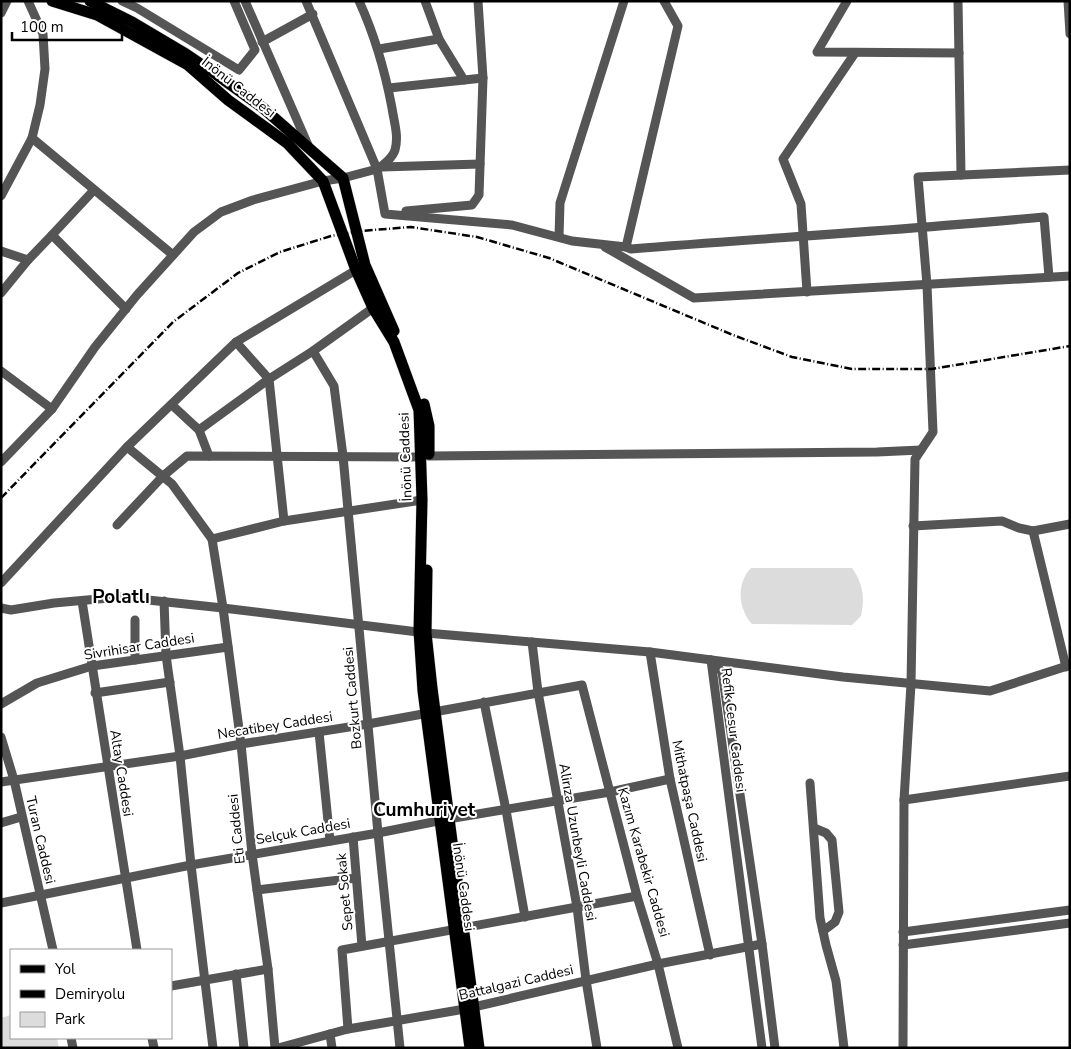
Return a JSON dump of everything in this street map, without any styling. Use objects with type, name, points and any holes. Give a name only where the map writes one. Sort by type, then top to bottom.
[{"type":"main road","name":"İnönü Caddesi","points":[[52,1],[97,15],[188,65],[228,100],[287,143],[323,181],[360,268],[426,411],[429,426],[422,500],[422,632],[444,820],[470,1008],[479,1048]]},
{"type":"main road","name":"İnönü Caddesi","points":[[90,1],[129,20],[186,54],[232,86],[263,108],[343,178],[360,268],[373,308],[394,342],[419,410],[425,456],[422,632]]},
{"type":"main road","name":"İnönü Caddesi","points":[[470,1008],[470,1048]]},
{"type":"street","points":[[1,13],[7,1]]},
{"type":"street","points":[[1,196],[4,184],[32,138],[40,105],[45,68],[43,34],[28,1]]},
{"type":"street","points":[[122,1],[139,4],[239,70],[255,50],[234,1]]},
{"type":"street","points":[[245,1],[310,149]]},
{"type":"street","points":[[306,1],[379,168],[385,214]]},
{"type":"street","points":[[359,1],[379,49],[389,88],[397,134],[395,151],[379,168]]},
{"type":"street","points":[[425,1],[439,39],[464,80]]},
{"type":"street","points":[[385,214],[472,205],[479,195],[483,78],[478,1]]},
{"type":"street","points":[[559,237],[560,203],[624,1]]},
{"type":"street","points":[[626,247],[678,26],[664,1]]},
{"type":"street","points":[[847,1],[817,52],[959,52]]},
{"type":"street","points":[[958,1],[961,175]]},
{"type":"street","points":[[1068,1],[1070,34]]},
{"type":"street","points":[[129,20],[139,4]]},
{"type":"street","points":[[262,42],[313,14]]},
{"type":"street","points":[[379,49],[439,39]]},
{"type":"street","points":[[807,292],[802,204],[783,159],[855,53]]},
{"type":"street","points":[[389,88],[483,78]]},
{"type":"street","points":[[32,138],[173,255]]},
{"type":"street","points":[[1,462],[52,410],[95,347],[173,255],[194,232],[221,212],[253,200],[379,168],[480,164]]},
{"type":"street","points":[[903,1048],[904,800],[911,684],[915,459],[933,432],[927,285],[918,177],[1070,170]]},
{"type":"street","points":[[1,293],[28,260],[94,190]]},
{"type":"street","points":[[385,214],[512,224],[559,237],[631,249],[1044,218],[1049,277]]},
{"type":"street","points":[[52,235],[126,309]]},
{"type":"street","points":[[603,245],[694,298],[1070,276]]},
{"type":"street","points":[[1,251],[28,260]]},
{"type":"street","points":[[1,583],[127,447],[236,342],[360,268]]},
{"type":"street","points":[[199,430],[269,379],[313,351],[373,308]]},
{"type":"street","points":[[236,342],[269,379],[284,521]]},
{"type":"street","name":"Bozkurt Caddesi","points":[[313,351],[334,386],[343,456],[400,1048]]},
{"type":"street","points":[[2,372],[52,410]]},
{"type":"street","points":[[172,405],[199,430],[209,456]]},
{"type":"street","points":[[127,447],[172,484],[212,539],[284,521],[422,500]]},
{"type":"street","points":[[117,525],[163,476],[187,456],[425,456],[921,450]]},
{"type":"street","points":[[914,526],[1002,521],[1019,528],[1033,530],[1070,524]]},
{"type":"street","points":[[1,608],[11,610],[120,597],[422,632],[650,652],[843,677],[990,691],[1068,666],[1033,530]]},
{"type":"street","name":"Eti Caddesi","points":[[212,539],[241,744],[252,854],[268,969],[276,1048]]},
{"type":"street","name":"Altay Caddesi","points":[[82,601],[137,949]]},
{"type":"street","points":[[164,601],[166,655],[180,756],[213,1048]]},
{"type":"street","points":[[135,620],[135,660]]},
{"type":"street","name":"Alirıza Uzunbeyli Caddesi","points":[[532,642],[538,692],[576,907],[597,1048]]},
{"type":"street","name":"Sivrihisar Caddesi","points":[[1,704],[37,683],[92,666],[228,647]]},
{"type":"street","name":"Mithatpaşa Caddesi","points":[[650,652],[670,779],[710,955]]},
{"type":"street","name":"Refik Cesur Caddesi","points":[[711,660],[722,672],[762,944],[775,1048]]},
{"type":"street","name":"Refik Cesur Caddesi","points":[[711,660],[762,1048]]},
{"type":"street","points":[[95,693],[170,682]]},
{"type":"street","name":"Necatibey Caddesi","points":[[1,782],[180,756],[582,685]]},
{"type":"street","name":"Kazım Karabekir Caddesi","points":[[582,685],[637,896],[658,964],[678,1048]]},
{"type":"street","points":[[484,702],[526,917]]},
{"type":"street","points":[[318,732],[330,841]]},
{"type":"street","name":"Turan Caddesi","points":[[1,737],[14,780],[53,949]]},
{"type":"street","points":[[904,800],[1070,776]]},
{"type":"street","name":"Selçuk Caddesi","points":[[1,904],[191,865],[610,792],[670,779]]},
{"type":"street","points":[[810,782],[823,930],[836,981],[844,1048]]},
{"type":"street","points":[[1,823],[21,817]]},
{"type":"street","points":[[814,828],[826,833],[832,840],[839,912],[835,922],[823,930]]},
{"type":"street","name":"Sepet Sokak","points":[[353,836],[362,946]]},
{"type":"street","points":[[257,890],[356,878]]},
{"type":"street","points":[[348,1029],[342,950],[637,896]]},
{"type":"street","points":[[903,932],[1070,910]]},
{"type":"street","points":[[903,945],[1070,923]]},
{"type":"street","name":"Battalgazi Caddesi","points":[[276,1048],[306,1044],[348,1029],[470,1008],[658,964],[762,944]]},
{"type":"street","points":[[172,986],[268,969]]},
{"type":"street","points":[[236,974],[244,1048]]},
{"type":"street","points":[[330,1034],[332,1048]]},
{"type":"green space","points":[[751,568],[852,568],[859,579],[862,591],[861,616],[852,625],[752,624],[744,611],[741,596],[743,581]]},
{"type":"green space","points":[[10,1015],[10,1039],[57,1039],[59,1048],[1,1048],[1,1018]]},
{"type":"railway","points":[[1,498],[173,322],[238,273],[280,252],[331,236],[360,231],[411,227],[477,237],[549,258],[733,335],[792,357],[852,369],[932,369],[1070,346]]},
{"type":"district","name":"Polatlı","points":[[121,596]]},
{"type":"district","name":"Cumhuriyet","points":[[424,809]]}]
